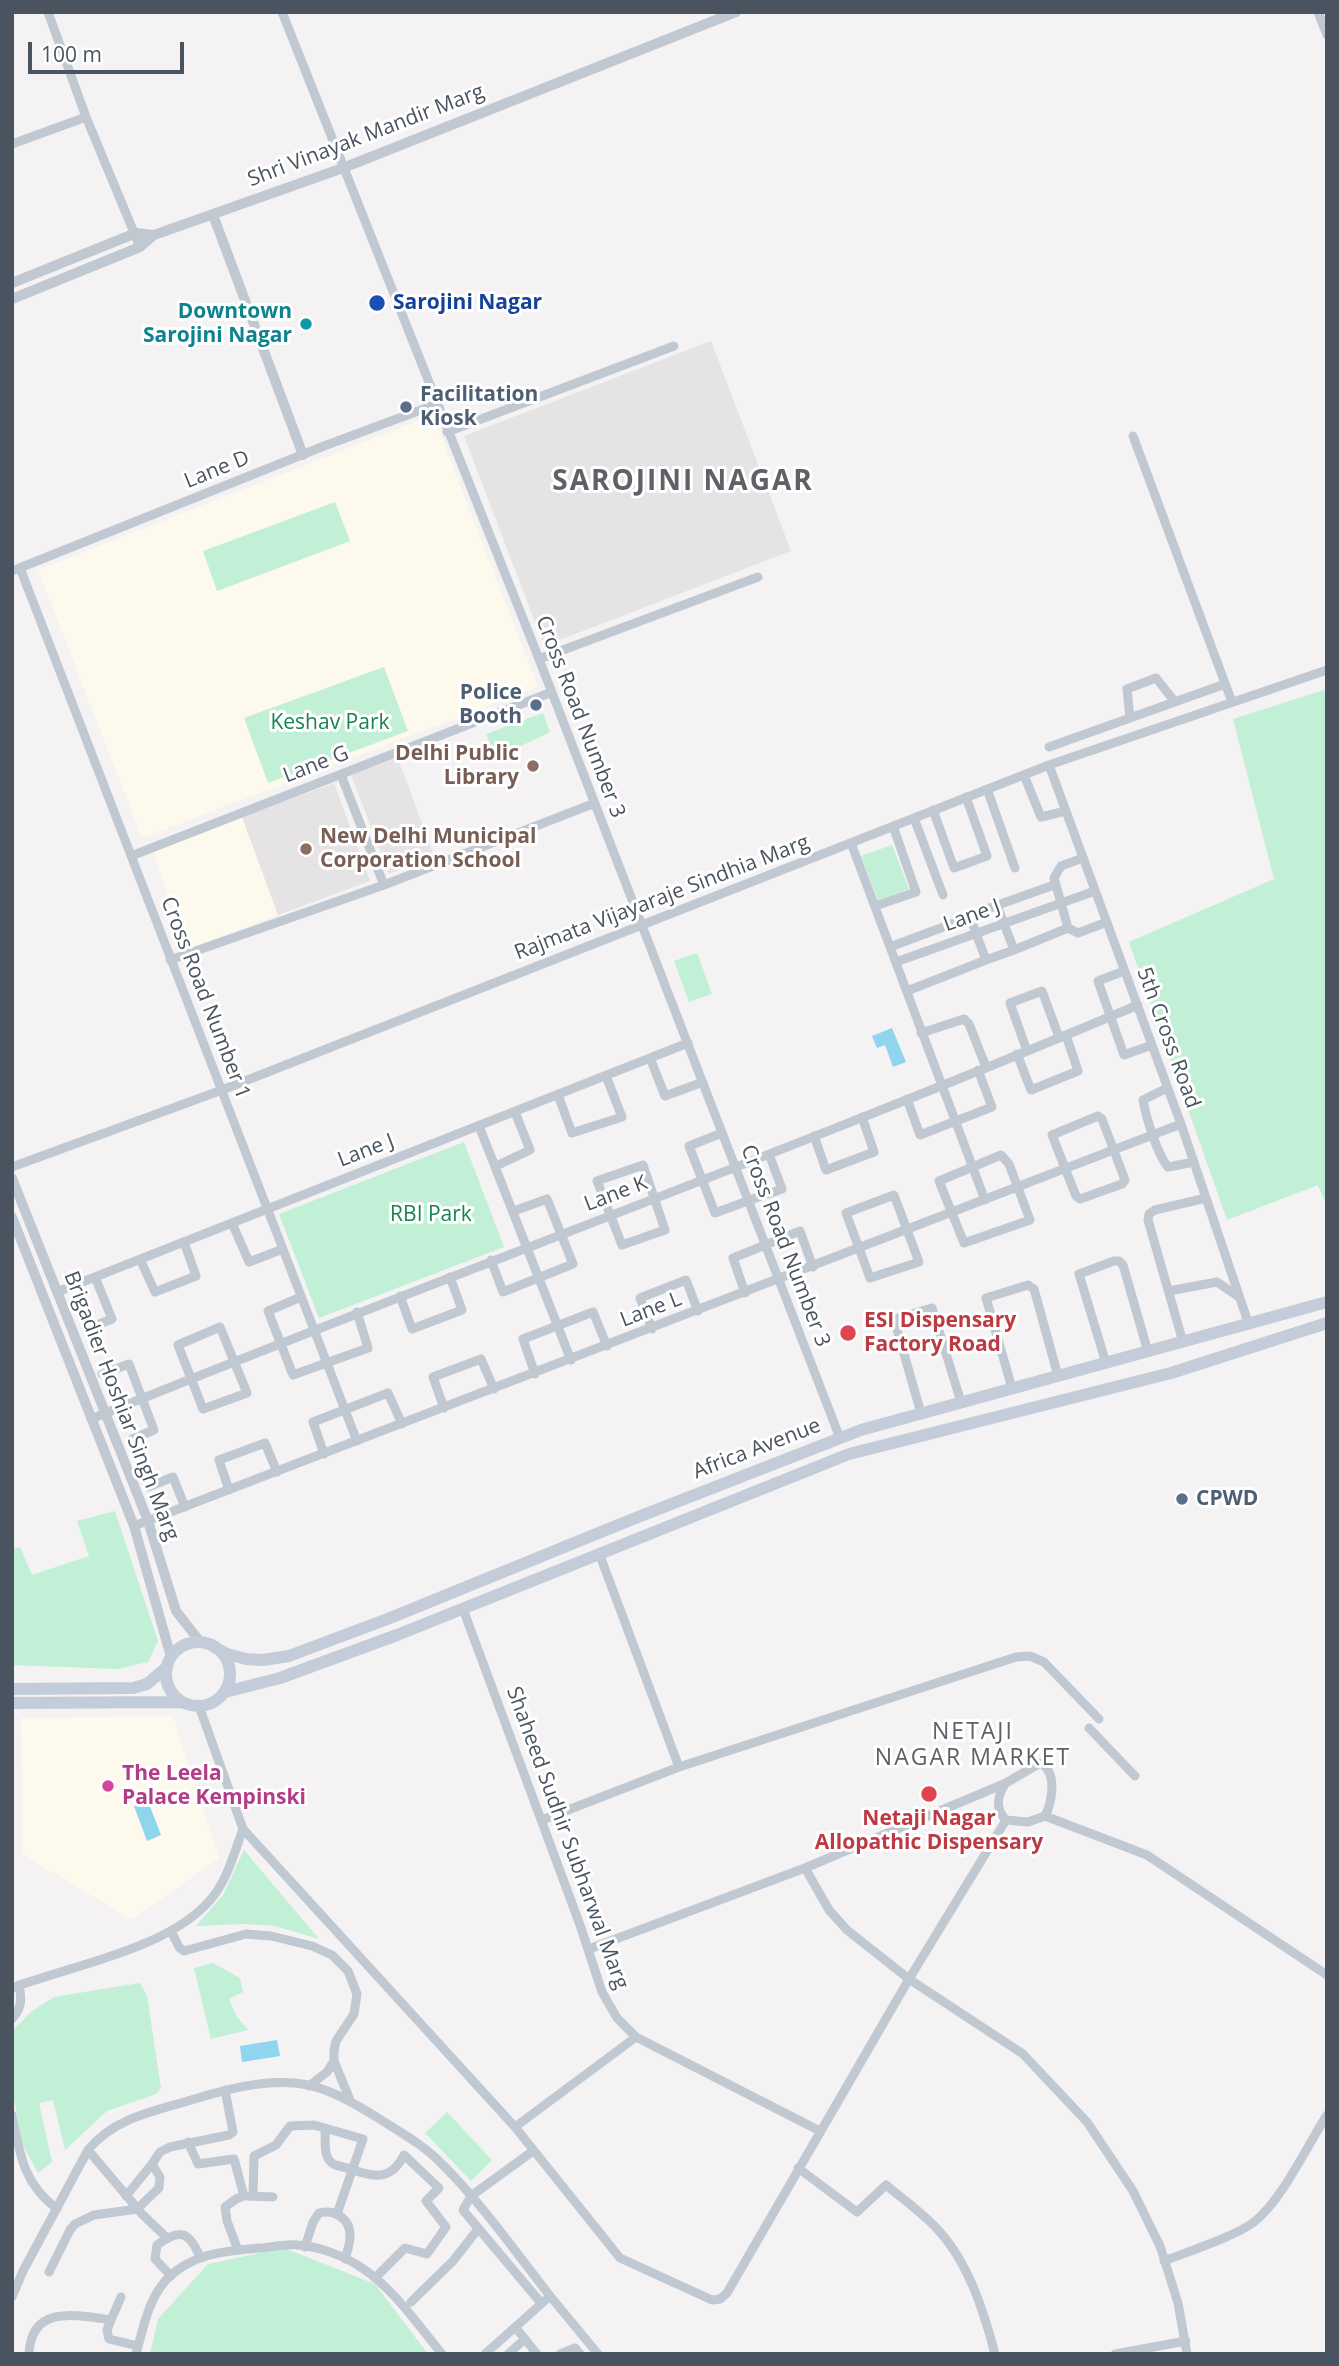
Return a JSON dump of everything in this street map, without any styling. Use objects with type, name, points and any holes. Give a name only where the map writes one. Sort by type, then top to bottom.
[{"type":"main road","name":"Africa Avenue","points":[[216,1648],[237,1658],[246,1659],[262,1660],[289,1656],[840,1437],[1249,1325],[1327,1301]]},
{"type":"main road","name":"Africa Avenue","points":[[225,1692],[280,1678],[463,1609],[849,1454],[1171,1373],[1327,1323]]},
{"type":"main road","points":[[12,1689],[132,1688],[147,1684],[183,1646],[201,1643],[216,1648],[228,1664],[230,1673],[225,1692],[209,1704],[199,1706],[182,1702],[12,1703]]},
{"type":"main road","points":[[169,1662],[169,1687],[182,1702]]},
{"type":"street","points":[[48,12],[86,117],[140,247]]},
{"type":"street","name":"Cross Road Number 3","points":[[282,12],[552,692],[840,1437]]},
{"type":"street","name":"Shri Vinayak Mandir Marg","points":[[12,299],[140,247],[154,235],[343,168],[736,12]]},
{"type":"street","points":[[1318,12],[1327,34]]},
{"type":"street","points":[[12,144],[86,117]]},
{"type":"street","points":[[213,215],[303,455]]},
{"type":"street","points":[[12,283],[136,233],[154,235]]},
{"type":"street","points":[[447,432],[674,346]]},
{"type":"street","name":"Lane D","points":[[16,569],[437,404]]},
{"type":"street","points":[[1133,436],[1232,702]]},
{"type":"street","name":"Cross Road Number 1","points":[[16,569],[131,856],[357,1441]]},
{"type":"street","points":[[539,660],[758,577]]},
{"type":"street","name":"Rajmata Vijayaraje Sindhia Marg","points":[[12,1167],[222,1090],[1049,765],[1327,670]]},
{"type":"street","points":[[1129,718],[1127,689],[1156,678],[1175,702]]},
{"type":"street","points":[[1049,747],[1225,684]]},
{"type":"street","name":"Lane G","points":[[131,856],[552,692]]},
{"type":"street","name":"5th Cross Road","points":[[1049,765],[1181,1124],[1249,1325]]},
{"type":"street","points":[[341,775],[384,885]]},
{"type":"street","points":[[1024,775],[1041,817],[1066,811]]},
{"type":"street","points":[[987,789],[1015,868]]},
{"type":"street","points":[[933,810],[954,868],[987,856],[967,797]]},
{"type":"street","points":[[170,960],[384,885],[595,803]]},
{"type":"street","points":[[914,818],[943,895]]},
{"type":"street","points":[[875,906],[916,892],[893,826]]},
{"type":"street","points":[[850,843],[985,1200]]},
{"type":"street","points":[[1068,929],[1054,878],[1057,869],[1083,858]]},
{"type":"street","points":[[890,947],[1054,885]]},
{"type":"street","name":"Lane J","points":[[896,962],[1095,891]]},
{"type":"street","points":[[995,906],[1014,950]]},
{"type":"street","points":[[970,918],[986,960]]},
{"type":"street","points":[[907,990],[1068,929],[1078,933],[1107,922]]},
{"type":"street","points":[[1124,971],[1098,981],[1124,1055],[1152,1045]]},
{"type":"street","points":[[1042,991],[1063,1036],[1078,1071],[1031,1090],[1010,1003],[1042,991]]},
{"type":"street","name":"Lane K","points":[[91,1419],[357,1312],[736,1168],[1138,1005]]},
{"type":"street","points":[[907,1099],[920,1135],[992,1107],[969,1024],[964,1019],[921,1033]]},
{"type":"street","name":"Lane J","points":[[57,1292],[688,1043]]},
{"type":"street","points":[[650,1058],[665,1096],[703,1082]]},
{"type":"street","points":[[558,1095],[572,1133],[622,1117],[606,1076]]},
{"type":"street","points":[[1167,1088],[1143,1100],[1164,1163],[1168,1167],[1194,1162]]},
{"type":"street","points":[[496,1166],[530,1150],[515,1112]]},
{"type":"street","points":[[1098,1116],[1102,1119],[1125,1180],[1122,1184],[1080,1199],[1076,1196],[1065,1169],[1052,1135],[1098,1116]]},
{"type":"street","points":[[814,1136],[827,1170],[874,1152],[862,1118]]},
{"type":"street","name":"Lane L","points":[[134,1527],[1181,1124]]},
{"type":"street","points":[[480,1126],[571,1360]]},
{"type":"street","points":[[722,1133],[690,1146],[715,1213],[782,1189],[769,1154]]},
{"type":"street","points":[[1001,1155],[1009,1164],[1017,1187],[1030,1217],[1028,1222],[964,1243],[939,1181],[1001,1155]]},
{"type":"street","points":[[643,1165],[665,1230],[622,1245],[609,1216],[597,1181],[643,1165]]},
{"type":"street","name":"Brigadier Hoshiar Singh Marg","points":[[12,1178],[148,1521],[176,1611],[201,1643]]},
{"type":"street","points":[[894,1195],[919,1262],[870,1278],[859,1249],[846,1213],[894,1195]]},
{"type":"street","points":[[1183,1342],[1148,1220],[1149,1214],[1155,1210],[1206,1198]]},
{"type":"street","points":[[491,1260],[503,1292],[573,1264],[547,1199],[514,1211]]},
{"type":"street","name":"Brigadier Hoshiar Singh Marg","points":[[12,1217],[134,1527],[169,1662]]},
{"type":"street","points":[[232,1223],[249,1262],[283,1249]]},
{"type":"street","points":[[745,1293],[733,1258],[800,1231],[813,1267]]},
{"type":"street","points":[[140,1259],[155,1292],[196,1276],[184,1242]]},
{"type":"street","points":[[1106,1363],[1079,1274],[1114,1261],[1123,1265],[1148,1352]]},
{"type":"street","points":[[400,1296],[412,1329],[462,1310],[450,1276]]},
{"type":"street","points":[[89,1328],[111,1319],[95,1277]]},
{"type":"street","points":[[652,1329],[640,1298],[686,1280],[698,1311]]},
{"type":"street","points":[[1169,1291],[1217,1282],[1240,1298]]},
{"type":"street","points":[[1012,1388],[986,1298],[1028,1285],[1034,1289],[1058,1376]]},
{"type":"street","points":[[302,1297],[268,1311],[293,1375],[368,1348],[357,1312]]},
{"type":"street","points":[[921,1413],[894,1319],[932,1308],[961,1402]]},
{"type":"street","points":[[535,1374],[523,1339],[593,1312],[607,1346]]},
{"type":"street","points":[[220,1327],[234,1361],[247,1393],[203,1409],[178,1345],[220,1327]]},
{"type":"street","points":[[444,1408],[433,1377],[481,1359],[494,1389]]},
{"type":"street","points":[[103,1374],[129,1364],[154,1430],[132,1439]]},
{"type":"street","points":[[324,1454],[313,1422],[345,1409],[388,1393],[402,1424]]},
{"type":"street","points":[[229,1490],[219,1460],[265,1443],[276,1472]]},
{"type":"street","points":[[148,1487],[173,1477],[185,1507]]},
{"type":"street","points":[[600,1553],[679,1767]]},
{"type":"street","name":"Shaheed Sudhir Subharwal Marg","points":[[463,1609],[589,1949],[602,1992],[617,2018],[636,2038],[820,2131]]},
{"type":"street","points":[[542,1820],[679,1767],[1004,1661],[1030,1656],[1044,1662],[1099,1719]]},
{"type":"street","points":[[199,1706],[243,1829],[516,2127],[620,2258],[712,2300],[720,2299],[727,2293],[909,1979],[1006,1820]]},
{"type":"street","points":[[1089,1728],[1135,1776]]},
{"type":"street","points":[[589,1949],[805,1868],[1006,1783],[1040,1763],[1048,1772],[1052,1789],[1045,1816]]},
{"type":"street","points":[[1006,1783],[1000,1791],[998,1807],[1006,1820]]},
{"type":"street","points":[[1006,1820],[1028,1822],[1045,1816],[1147,1855],[1327,1975]]},
{"type":"street","points":[[12,2019],[21,2008],[16,1986],[143,1944],[172,1931],[194,1916],[226,1877],[243,1829]]},
{"type":"street","points":[[805,1868],[837,1920],[909,1979],[1023,2054],[1087,2122],[1133,2191],[1151,2226],[1178,2304],[1187,2354]]},
{"type":"street","points":[[172,1931],[179,1947],[184,1951],[246,1934],[271,1936],[312,1946],[332,1955],[348,1971],[357,1994],[354,2014],[336,2041],[334,2061],[327,2072],[309,2086]]},
{"type":"street","points":[[516,2127],[636,2038]]},
{"type":"street","points":[[334,2061],[350,2100]]},
{"type":"street","points":[[12,2297],[23,2271],[88,2150],[110,2129],[135,2116],[225,2090],[272,2083],[309,2086],[350,2100],[418,2143],[441,2163],[471,2196],[598,2354]]},
{"type":"street","points":[[126,2196],[160,2152],[188,2142],[233,2132],[225,2090]]},
{"type":"street","points":[[12,2115],[24,2168],[41,2196],[57,2209]]},
{"type":"street","points":[[1164,2261],[1253,2224],[1285,2184],[1327,2115]]},
{"type":"street","points":[[248,2196],[254,2156],[276,2145],[290,2126],[314,2125],[363,2139],[337,2214]]},
{"type":"street","points":[[325,2129],[326,2156],[329,2162],[380,2177],[391,2172],[404,2155],[439,2188],[426,2202],[446,2227],[433,2248],[427,2254],[405,2248],[375,2278]]},
{"type":"street","points":[[188,2142],[198,2164],[234,2159],[248,2196]]},
{"type":"street","points":[[88,2150],[137,2209],[167,2238]]},
{"type":"street","points":[[533,2151],[471,2196],[463,2210],[541,2303]]},
{"type":"street","points":[[49,2272],[75,2224],[94,2216],[137,2209],[159,2188],[161,2183],[152,2164]]},
{"type":"street","points":[[798,2168],[857,2212],[886,2185],[928,2220],[953,2249],[967,2275],[995,2354]]},
{"type":"street","points":[[238,2250],[227,2221],[225,2207],[236,2199],[248,2196],[273,2197]]},
{"type":"street","points":[[305,2247],[313,2222],[319,2213],[333,2211],[347,2225],[351,2235],[345,2259]]},
{"type":"street","points":[[411,2302],[453,2261],[478,2229]]},
{"type":"street","points":[[171,2276],[155,2259],[158,2245],[167,2238],[177,2233],[186,2235],[194,2243],[200,2257]]},
{"type":"street","points":[[121,2297],[107,2330],[109,2339],[137,2350],[155,2296],[171,2276],[186,2264],[200,2257],[238,2250],[298,2245],[345,2259],[361,2267],[375,2278],[442,2354]]},
{"type":"street","points":[[488,2353],[550,2296]]},
{"type":"street","points":[[30,2354],[35,2333],[42,2322],[51,2317],[69,2314],[111,2320]]},
{"type":"street","points":[[514,2327],[537,2354]]},
{"type":"street","points":[[508,2354],[525,2339]]},
{"type":"street","points":[[1115,2354],[1186,2341]]},
{"type":"street","points":[[560,2354],[569,2348],[575,2348],[580,2354]]},
{"type":"shaded area","points":[[711,341],[791,551],[544,646],[464,436]]},
{"type":"shaded area","points":[[433,415],[538,687],[142,838],[38,570]]},
{"type":"shaded area","points":[[398,758],[434,856],[389,874],[351,775]]},
{"type":"shaded area","name":"New Delhi Municipal Corporation School","points":[[334,783],[370,881],[278,915],[242,817]]},
{"type":"shaded area","points":[[242,817],[278,915],[187,949],[152,849]]},
{"type":"shaded area","name":"The Leela Palace Kempinski","points":[[173,1716],[219,1859],[131,1919],[23,1855],[21,1718]]},
{"type":"green space","points":[[335,502],[350,541],[217,591],[203,551]]},
{"type":"green space","name":"Keshav Park","points":[[384,667],[408,731],[268,783],[244,718]]},
{"type":"green space","points":[[1327,689],[1327,1207],[1318,1185],[1227,1220],[1129,942],[1274,879],[1233,719]]},
{"type":"green space","points":[[543,713],[550,732],[496,758],[486,734]]},
{"type":"green space","points":[[892,845],[909,889],[878,900],[861,856]]},
{"type":"green space","points":[[697,953],[712,994],[689,1002],[674,961]]},
{"type":"green space","name":"RBI Park","points":[[464,1142],[504,1247],[319,1318],[279,1214]]},
{"type":"green space","points":[[115,1511],[158,1641],[148,1662],[117,1669],[12,1665],[12,1549],[20,1547],[32,1575],[89,1556],[77,1521]]},
{"type":"green space","points":[[244,1850],[319,1939],[275,1926],[196,1926],[223,1895]]},
{"type":"green space","points":[[213,1963],[240,1978],[243,1992],[229,1999],[237,2017],[248,2030],[211,2039],[194,1968]]},
{"type":"green space","points":[[140,1983],[147,1996],[161,2088],[156,2094],[107,2111],[65,2150],[53,2100],[39,2103],[52,2162],[38,2173],[22,2143],[12,2088],[12,2031],[32,2011],[54,1997]]},
{"type":"green space","points":[[447,2112],[492,2160],[471,2181],[425,2133]]},
{"type":"green space","points":[[284,2248],[375,2284],[428,2354],[150,2354],[158,2319],[208,2264]]},
{"type":"water","points":[[892,1028],[906,1062],[893,1067],[885,1045],[877,1048],[872,1036]]},
{"type":"water","points":[[148,1801],[161,1835],[147,1841],[134,1806]]},
{"type":"water","points":[[277,2040],[280,2056],[242,2062],[240,2046]]},
{"type":"place","name":"Sarojini Nagar","points":[[377,303]]},
{"type":"place","name":"Downtown Sarojini Nagar","points":[[306,324]]},
{"type":"place","name":"Facilitation Kiosk","points":[[406,407]]},
{"type":"place","name":"Police Booth","points":[[536,705]]},
{"type":"place","name":"Delhi Public Library","points":[[533,766]]},
{"type":"place","name":"New Delhi Municipal Corporation School","points":[[306,849]]},
{"type":"place","name":"ESI Dispensary Factory Road","points":[[848,1333]]},
{"type":"place","name":"CPWD","points":[[1182,1499]]},
{"type":"place","name":"The Leela Palace Kempinski","points":[[108,1786]]},
{"type":"place","name":"Netaji Nagar Allopathic Dispensary","points":[[929,1794]]},
{"type":"district","name":"SAROJINI NAGAR","points":[[683,482]]},
{"type":"district","name":"NETAJI NAGAR MARKET","points":[[973,1745]]}]
